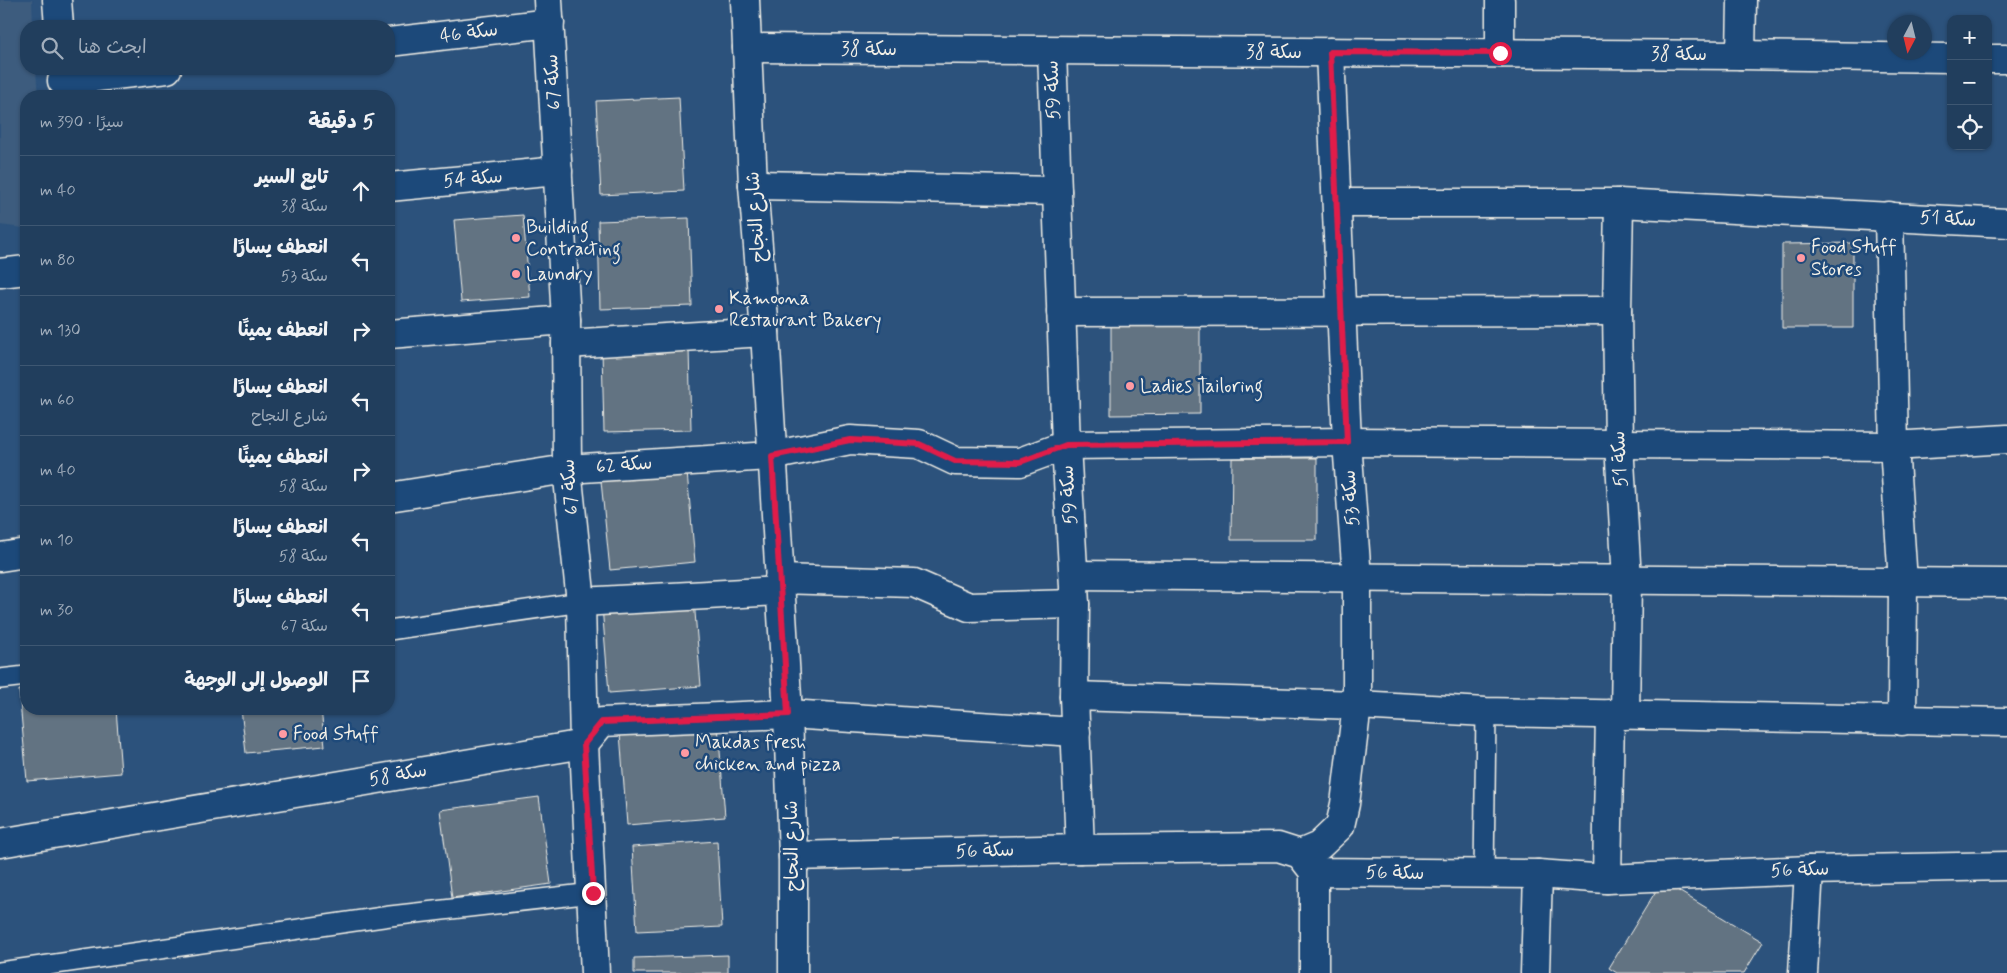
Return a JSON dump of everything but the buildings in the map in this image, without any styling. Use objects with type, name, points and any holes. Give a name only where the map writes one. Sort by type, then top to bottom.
[{"type":"street","points":[[58,0],[59,20]]},
{"type":"street","name":"شارع النجاح","points":[[744,0],[753,185],[765,332],[788,714],[793,856],[793,973]]},
{"type":"street","points":[[1500,0],[1500,53]]},
{"type":"street","points":[[1741,55],[1742,0]]},
{"type":"street","name":"سكة 46","points":[[395,41],[549,12]]},
{"type":"street","name":"سكة 67","points":[[549,12],[566,332],[567,469],[581,602],[584,744],[596,973]]},
{"type":"street","name":"سكة 38","points":[[747,48],[1947,58]]},
{"type":"street","name":"سكة 59","points":[[1052,51],[1066,445],[1075,604],[1074,696],[1080,849]]},
{"type":"street","name":"سكة 53","points":[[1307,863],[1319,846],[1340,826],[1345,804],[1357,705],[1357,578],[1347,442],[1330,52]]},
{"type":"street","points":[[1992,59],[2007,59]]},
{"type":"street","points":[[62,82],[119,75]]},
{"type":"street","name":"سكة 54","points":[[395,186],[558,171]]},
{"type":"street","points":[[753,185],[1057,191]]},
{"type":"street","name":"سكة 51","points":[[1338,202],[1619,203],[2007,222]]},
{"type":"street","name":"سكة 51","points":[[1607,879],[1627,580],[1619,444],[1616,312],[1619,203]]},
{"type":"street","points":[[1889,216],[1894,446],[1903,582],[1902,721]]},
{"type":"street","points":[[0,273],[20,271]]},
{"type":"street","points":[[1061,312],[1616,312]]},
{"type":"street","points":[[395,334],[765,332]]},
{"type":"street","name":"سكة 62","points":[[395,496],[567,469],[772,456],[850,440],[919,444],[955,461],[1020,462],[1066,445],[1347,442],[1894,446],[2007,439]]},
{"type":"street","points":[[0,557],[20,554]]},
{"type":"street","points":[[1074,576],[2007,583]]},
{"type":"street","points":[[581,602],[780,585],[914,583],[969,607],[1075,604]]},
{"type":"street","points":[[1074,696],[1357,705],[1486,712],[2007,722]]},
{"type":"street","points":[[584,744],[602,722],[788,714],[1076,732]]},
{"type":"street","name":"سكة 58","points":[[0,843],[584,744]]},
{"type":"street","name":"سكة 56","points":[[793,856],[1080,849],[1278,847],[1307,863],[1484,875],[1538,874],[1607,879],[1809,870],[2007,866]]},
{"type":"street","points":[[1307,863],[1314,973]]},
{"type":"street","points":[[1803,973],[1809,870]]},
{"type":"street","points":[[1535,973],[1538,874]]},
{"type":"lane","points":[[395,629],[581,602]]},
{"type":"lane","points":[[0,679],[20,677]]},
{"type":"lane","points":[[1484,875],[1486,712]]},
{"type":"lane","points":[[0,972],[390,916],[593,893]]},
{"type":"shaded area","points":[[0,0],[32,0],[33,20],[20,20],[20,75],[36,75],[38,90],[20,90],[20,228],[0,225]]},
{"type":"place","name":"Building Contracting","points":[[516,238]]},
{"type":"place","name":"Food Stuff Stores","points":[[1801,258]]},
{"type":"place","name":"Laundry","points":[[516,274]]},
{"type":"place","name":"Kamoona Restaurant Bakery","points":[[719,309]]},
{"type":"place","name":"Ladies Tailoring","points":[[1130,386]]},
{"type":"place","name":"Food Stuff","points":[[283,734]]},
{"type":"place","name":"Makdas fresh chicken and pizza","points":[[685,753]]},
{"type":"route","points":[[593,893],[584,744],[602,722],[788,714],[772,456],[850,440],[919,444],[955,461],[1020,462],[1066,445],[1347,442],[1330,52],[1500,53]]}]
